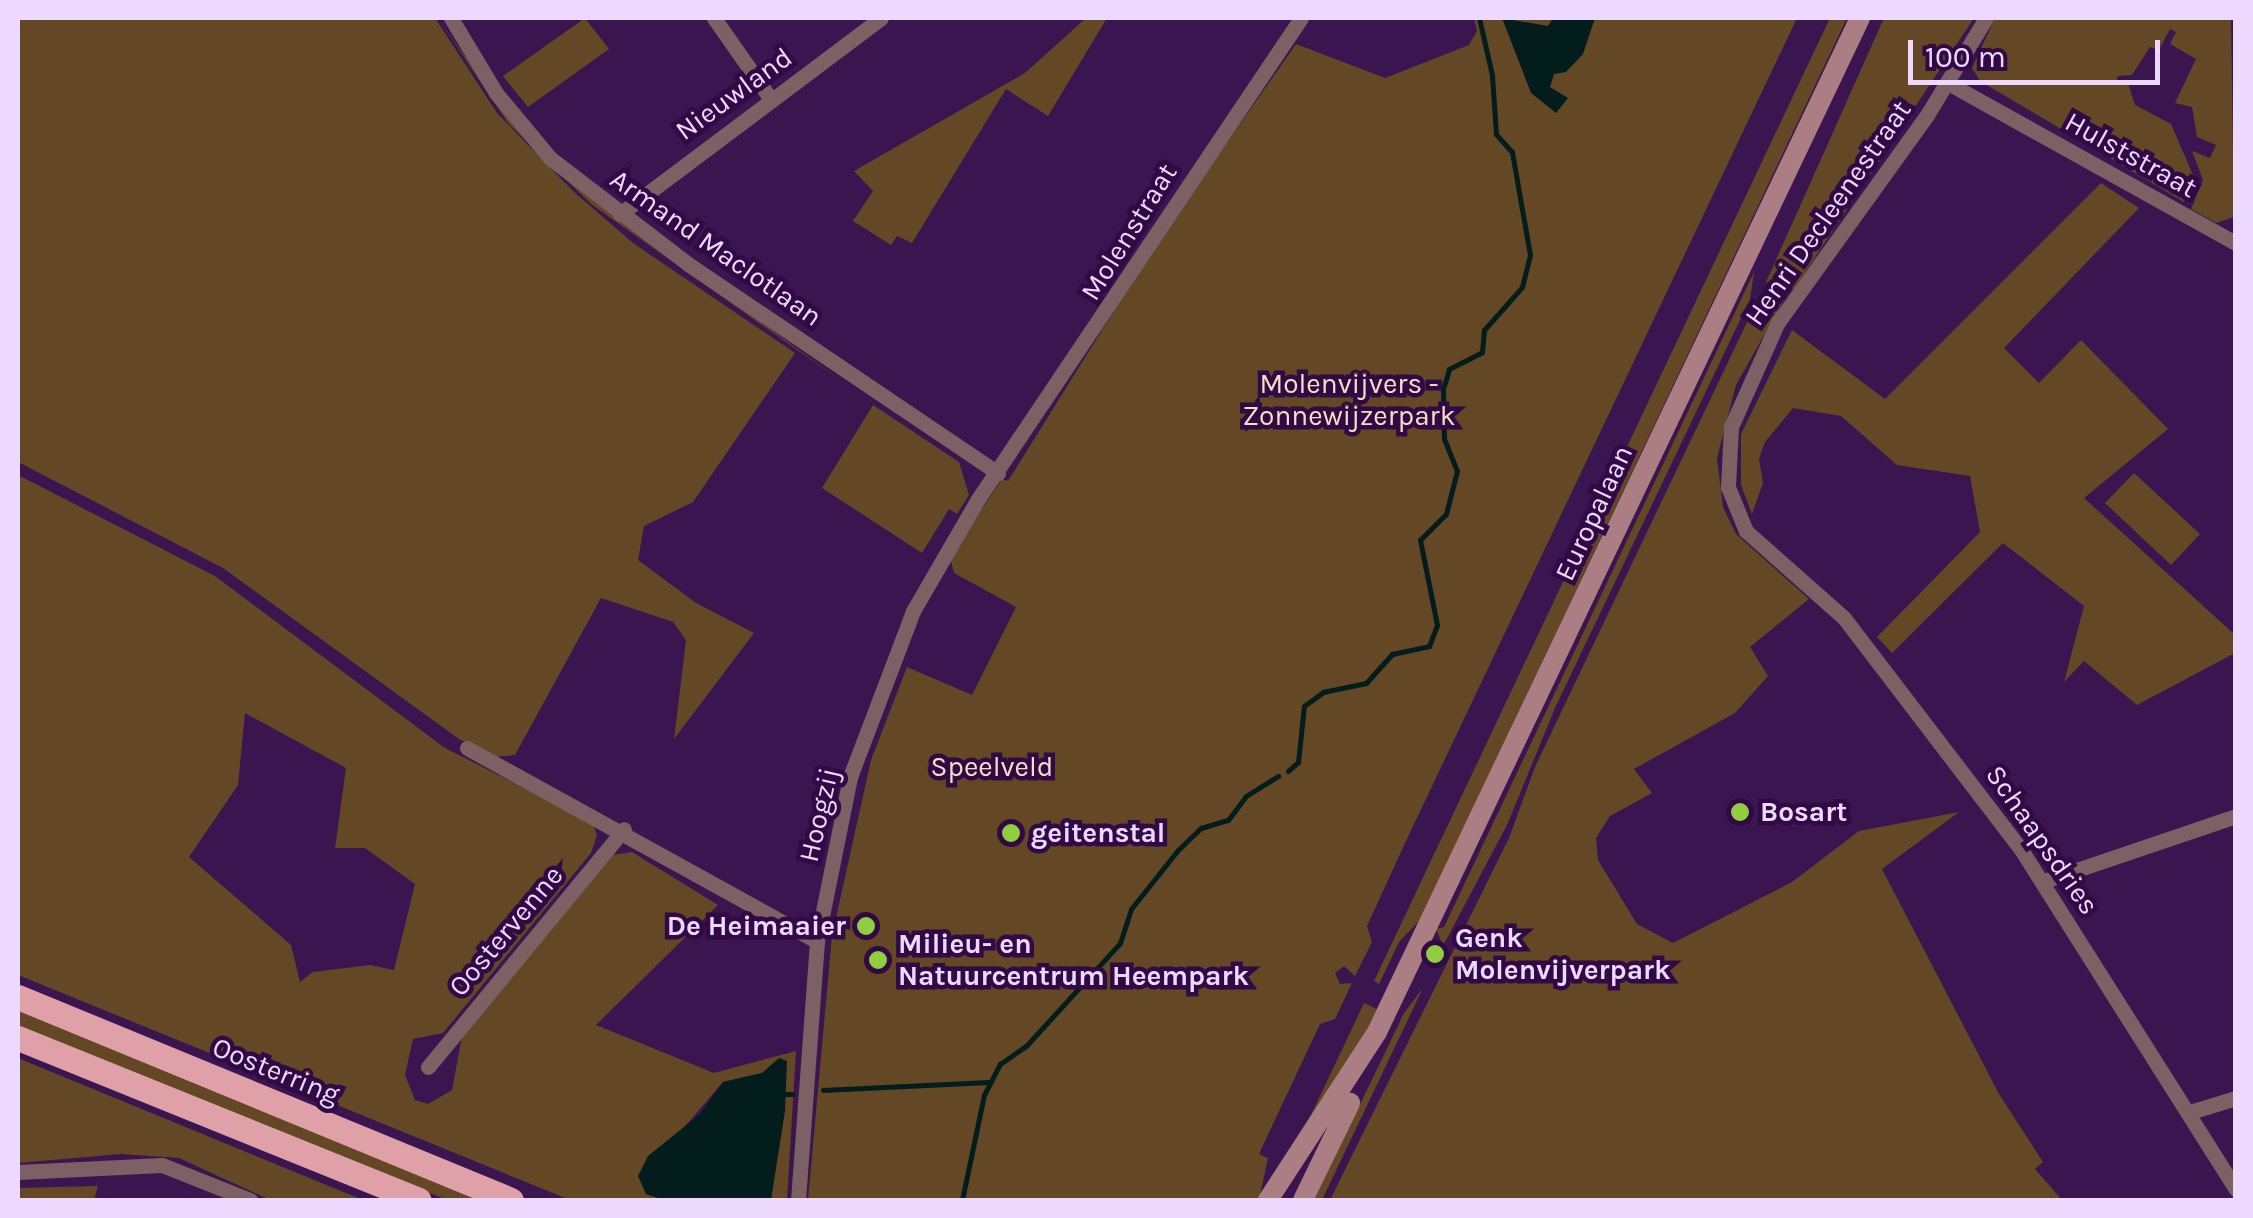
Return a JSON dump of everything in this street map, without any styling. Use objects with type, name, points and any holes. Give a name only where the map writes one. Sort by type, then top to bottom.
[{"type":"highway","name":"Oosterring","points":[[18,998],[511,1200]]},
{"type":"highway","points":[[18,1038],[419,1200]]},
{"type":"main road","name":"Europalaan","points":[[1268,1200],[1377,1032],[1860,18]]},
{"type":"main road","name":"Europalaan","points":[[1303,1200],[1366,1070],[1377,1032]]},
{"type":"street","name":"Armand Maclotlaan","points":[[451,18],[496,93],[550,158],[620,214],[998,473]]},
{"type":"street","points":[[714,18],[770,98]]},
{"type":"street","name":"Nieuwland","points":[[620,214],[881,18]]},
{"type":"street","name":"Molenstraat","points":[[998,473],[1300,18]]},
{"type":"street","name":"Henri Decleenestraat","points":[[1768,552],[1746,531],[1728,487],[1730,427],[1777,324],[1948,83],[1986,18]]},
{"type":"street","name":"Hulststraat","points":[[1948,83],[2236,242]]},
{"type":"street","name":"Hoogzij","points":[[798,1200],[817,942],[850,777],[913,611],[998,473]]},
{"type":"street","name":"Schaapsdries","points":[[1768,552],[1844,618],[2044,881],[2236,1189]]},
{"type":"street","points":[[468,748],[624,829],[817,942]]},
{"type":"street","points":[[2044,881],[2236,816]]},
{"type":"street","name":"Oostervenne","points":[[428,1066],[624,829]]},
{"type":"street","points":[[2190,1112],[2236,1098]]},
{"type":"street","points":[[18,1172],[162,1165],[250,1200]]},
{"type":"green space","points":[[18,18],[435,18],[497,113],[574,192],[633,243],[795,353],[693,502],[644,526],[638,560],[696,603],[754,633],[674,739],[686,640],[673,622],[601,598],[515,755],[496,757],[459,739],[223,568],[18,462]]},
{"type":"green space","points":[[438,18],[506,115],[587,195],[844,383],[591,204],[508,123]]},
{"type":"green space","points":[[585,18],[609,49],[528,107],[503,76]]},
{"type":"green space","points":[[1086,18],[1107,18],[1048,116],[1006,89],[912,243],[897,236],[891,245],[853,221],[873,191],[854,171],[1025,73]]},
{"type":"green space","points":[[1474,18],[1797,18],[1406,841],[1367,926],[1372,942],[1355,976],[1344,966],[1335,973],[1340,984],[1352,983],[1335,1019],[1320,1024],[1259,1154],[1268,1158],[1259,1200],[808,1200],[832,936],[871,760],[907,667],[972,695],[1016,607],[954,573],[951,561],[969,528],[1002,479],[1008,481],[1152,250],[1296,44],[1385,78],[1469,45],[1477,31]]},
{"type":"green space","points":[[1830,18],[1847,18],[1420,920],[1399,942],[1379,984],[1374,981]]},
{"type":"green space","points":[[1884,18],[1974,18],[1794,289],[1766,282]]},
{"type":"green space","points":[[1995,18],[2231,18],[2234,217],[2216,223],[2191,209],[2203,180],[2192,151],[2210,158],[2216,145],[2197,137],[2192,107],[2175,103],[2196,59],[2170,44],[2176,32],[2170,29],[2159,50],[2150,47],[2132,75],[2118,76],[2116,82],[2128,83],[2135,105],[2171,124],[2193,175],[2184,202],[1980,81],[1972,68]]},
{"type":"green space","points":[[2101,183],[2139,208],[2004,348],[2039,383],[2081,340],[2168,429],[2084,498],[2233,633],[2233,654],[2137,705],[2084,661],[2064,682],[2084,606],[2003,543],[1892,653],[1877,637],[1980,532],[1970,476],[1897,465],[1841,416],[1793,408],[1765,442],[1759,459],[1763,483],[1752,514],[1741,485],[1741,434],[1792,330],[1885,399]]},
{"type":"green space","points":[[1754,272],[1750,299],[1555,708],[1507,825],[1443,946],[1436,929],[1444,927]]},
{"type":"green space","points":[[1774,293],[1785,298],[1736,385],[1717,458],[1723,507],[1736,534],[1809,599],[1750,647],[1768,676],[1735,713],[1634,769],[1652,793],[1610,816],[1596,838],[1598,860],[1637,924],[1673,943],[1792,882],[1859,831],[1959,812],[1882,869],[1999,1094],[2043,1162],[2035,1169],[2062,1200],[1330,1200],[1509,838],[1535,767],[1760,295]]},
{"type":"green space","points":[[873,405],[959,462],[969,495],[957,514],[949,509],[922,553],[822,488]]},
{"type":"green space","points":[[2134,473],[2200,534],[2171,565],[2105,503]]},
{"type":"green space","points":[[18,475],[215,576],[445,748],[592,822],[597,835],[591,853],[443,1033],[413,1039],[405,1075],[415,1100],[428,1104],[452,1090],[462,1036],[613,855],[632,852],[718,905],[596,1025],[714,1073],[796,1051],[787,1200],[771,1200],[784,1094],[762,1073],[723,1082],[681,1131],[646,1194],[664,1200],[570,1200],[18,975]],"holes":[[[245,713],[346,768],[335,848],[365,848],[415,884],[394,970],[370,965],[313,972],[300,982],[291,945],[189,857],[238,785]]]},
{"type":"green space","points":[[1423,988],[1322,1200],[1314,1200],[1404,1013]]},
{"type":"green space","points":[[1364,1003],[1377,1009],[1340,1086],[1284,1172]]},
{"type":"green space","points":[[18,1010],[484,1200],[447,1200],[18,1026]]},
{"type":"green space","points":[[18,1058],[363,1200],[270,1200],[179,1158],[121,1154],[18,1163]]},
{"type":"green space","points":[[98,1186],[94,1200],[18,1200],[18,1188]]},
{"type":"shaded area","points":[[1502,18],[1548,26],[1553,18],[1595,18],[1583,54],[1566,72],[1554,74],[1550,87],[1568,98],[1556,113],[1531,93]]},
{"type":"shaded area","points":[[779,1058],[787,1061],[785,1111],[771,1200],[664,1200],[646,1194],[638,1176],[648,1156],[700,1114],[723,1082],[762,1073]]},
{"type":"waterway","points":[[1288,771],[1298,762],[1304,706],[1323,692],[1366,683],[1392,654],[1429,646],[1437,625],[1420,540],[1446,514],[1457,471],[1444,438],[1443,389],[1449,369],[1482,352],[1484,330],[1522,287],[1530,255],[1512,152],[1496,134],[1492,75],[1479,18]]},
{"type":"waterway","points":[[962,1200],[984,1095],[1000,1064],[1026,1046],[1120,943],[1131,909],[1178,850],[1201,828],[1228,820],[1246,796],[1278,776]]},
{"type":"waterway","points":[[823,1090],[989,1082]]},
{"type":"waterway","points":[[784,1094],[792,1094]]},
{"type":"place","name":"Bosart","points":[[1740,812]]},
{"type":"place","name":"geitenstal","points":[[1011,833]]},
{"type":"place","name":"De Heimaaier","points":[[866,926]]},
{"type":"place","name":"Genk Molenvijverpark","points":[[1435,954]]},
{"type":"place","name":"Milieu- en Natuurcentrum Heempark","points":[[878,960]]},
{"type":"park label","name":"Molenvijvers - Zonnewijzerpark","points":[[1349,400]]},
{"type":"park label","name":"Speelveld","points":[[992,767]]}]
